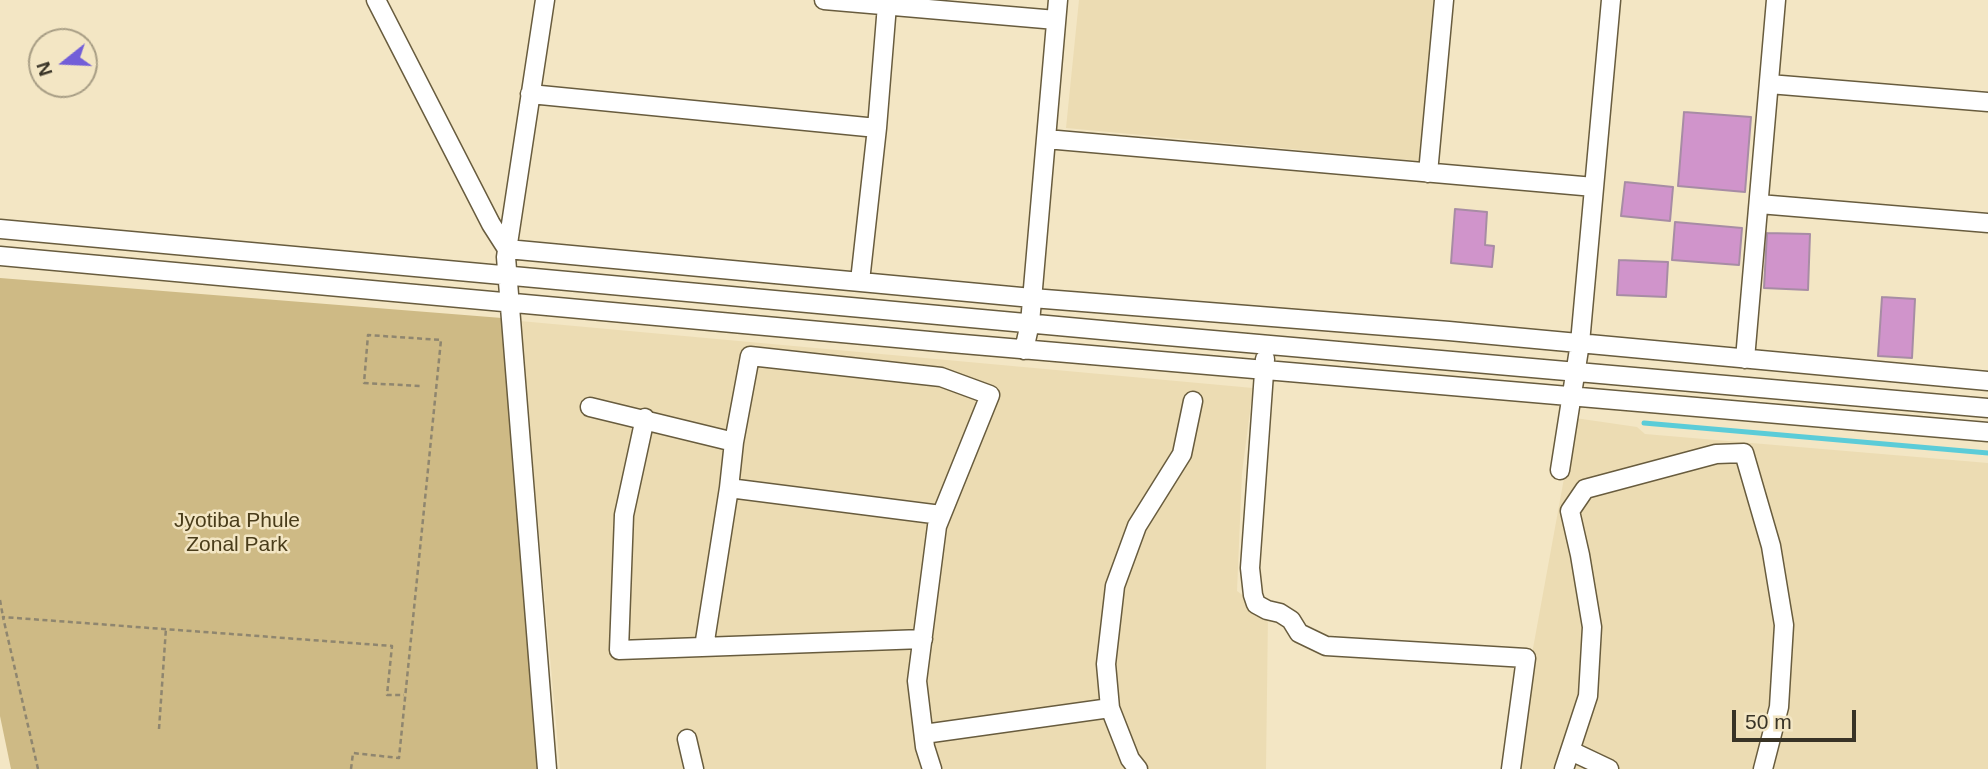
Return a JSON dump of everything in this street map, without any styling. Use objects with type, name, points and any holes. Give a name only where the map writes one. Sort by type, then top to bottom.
[{"type":"street","points":[[376,0],[491,224],[507,249]]},
{"type":"street","points":[[545,0],[507,249],[507,274],[547,769]]},
{"type":"street","points":[[824,0],[1056,20]]},
{"type":"street","points":[[1024,350],[1030,323],[1058,0]]},
{"type":"street","points":[[1428,173],[1444,0]]},
{"type":"street","points":[[1560,470],[1580,343],[1611,0]]},
{"type":"street","points":[[1745,359],[1776,0]]},
{"type":"street","points":[[860,281],[887,5]]},
{"type":"street","points":[[1769,84],[1988,102]]},
{"type":"street","points":[[530,94],[877,128]]},
{"type":"street","points":[[1046,139],[1594,187]]},
{"type":"street","points":[[1759,204],[1988,223]]},
{"type":"street","points":[[0,229],[1988,408]]},
{"type":"street","points":[[507,249],[1032,298],[1435,330],[1988,381]]},
{"type":"street","points":[[0,256],[1024,350],[1988,432]]},
{"type":"street","points":[[1265,345],[1250,568],[1252,596],[1256,604],[1280,613],[1291,621],[1299,634],[1326,646],[1526,658],[1511,769]]},
{"type":"street","points":[[704,647],[734,442],[750,356],[941,377],[990,395],[937,526],[917,681],[932,769]]},
{"type":"street","points":[[1138,769],[1130,759],[1110,708],[1106,664],[1115,586],[1137,526],[1182,454],[1193,401]]},
{"type":"street","points":[[590,407],[645,418],[734,442]]},
{"type":"street","points":[[645,418],[624,515],[619,650],[923,639]]},
{"type":"street","points":[[1564,769],[1588,696],[1592,627],[1570,511],[1585,489],[1716,454],[1744,453],[1772,546],[1784,625],[1779,707],[1763,769]]},
{"type":"street","points":[[729,488],[941,515]]},
{"type":"street","points":[[924,734],[1110,708]]},
{"type":"street","points":[[687,739],[694,769]]},
{"type":"street","points":[[1571,751],[1609,769]]},
{"type":"path","points":[[351,769],[352,753],[399,758],[441,340],[368,335],[364,383],[420,386]]},
{"type":"path","points":[[0,600],[38,769]]},
{"type":"path","points":[[4,617],[392,646],[387,695],[404,695]]},
{"type":"path","points":[[159,729],[166,628]]},
{"type":"shaded area","points":[[1079,0],[1434,0],[1420,161],[1066,128]]},
{"type":"shaded area","points":[[520,321],[1253,388],[1242,473],[1237,591],[1268,614],[1266,769],[560,769]]},
{"type":"shaded area","points":[[1575,418],[1637,427],[1645,434],[1988,463],[1988,769],[1511,769]]},
{"type":"green space","name":"Jyotiba Phule Zonal Park","points":[[0,278],[502,318],[539,769],[11,769],[0,716]]},
{"type":"building","points":[[1684,112],[1751,117],[1745,192],[1678,186]]},
{"type":"building","points":[[1625,182],[1673,187],[1670,221],[1621,216]]},
{"type":"building","points":[[1455,209],[1487,212],[1485,245],[1494,246],[1492,267],[1451,263]]},
{"type":"building","points":[[1675,222],[1742,228],[1739,265],[1672,260]]},
{"type":"building","points":[[1767,233],[1810,234],[1808,290],[1764,288]]},
{"type":"building","points":[[1619,260],[1668,262],[1666,297],[1617,295]]},
{"type":"building","points":[[1882,297],[1915,299],[1912,358],[1878,356]]},
{"type":"waterway","points":[[1644,423],[1988,453]]}]
